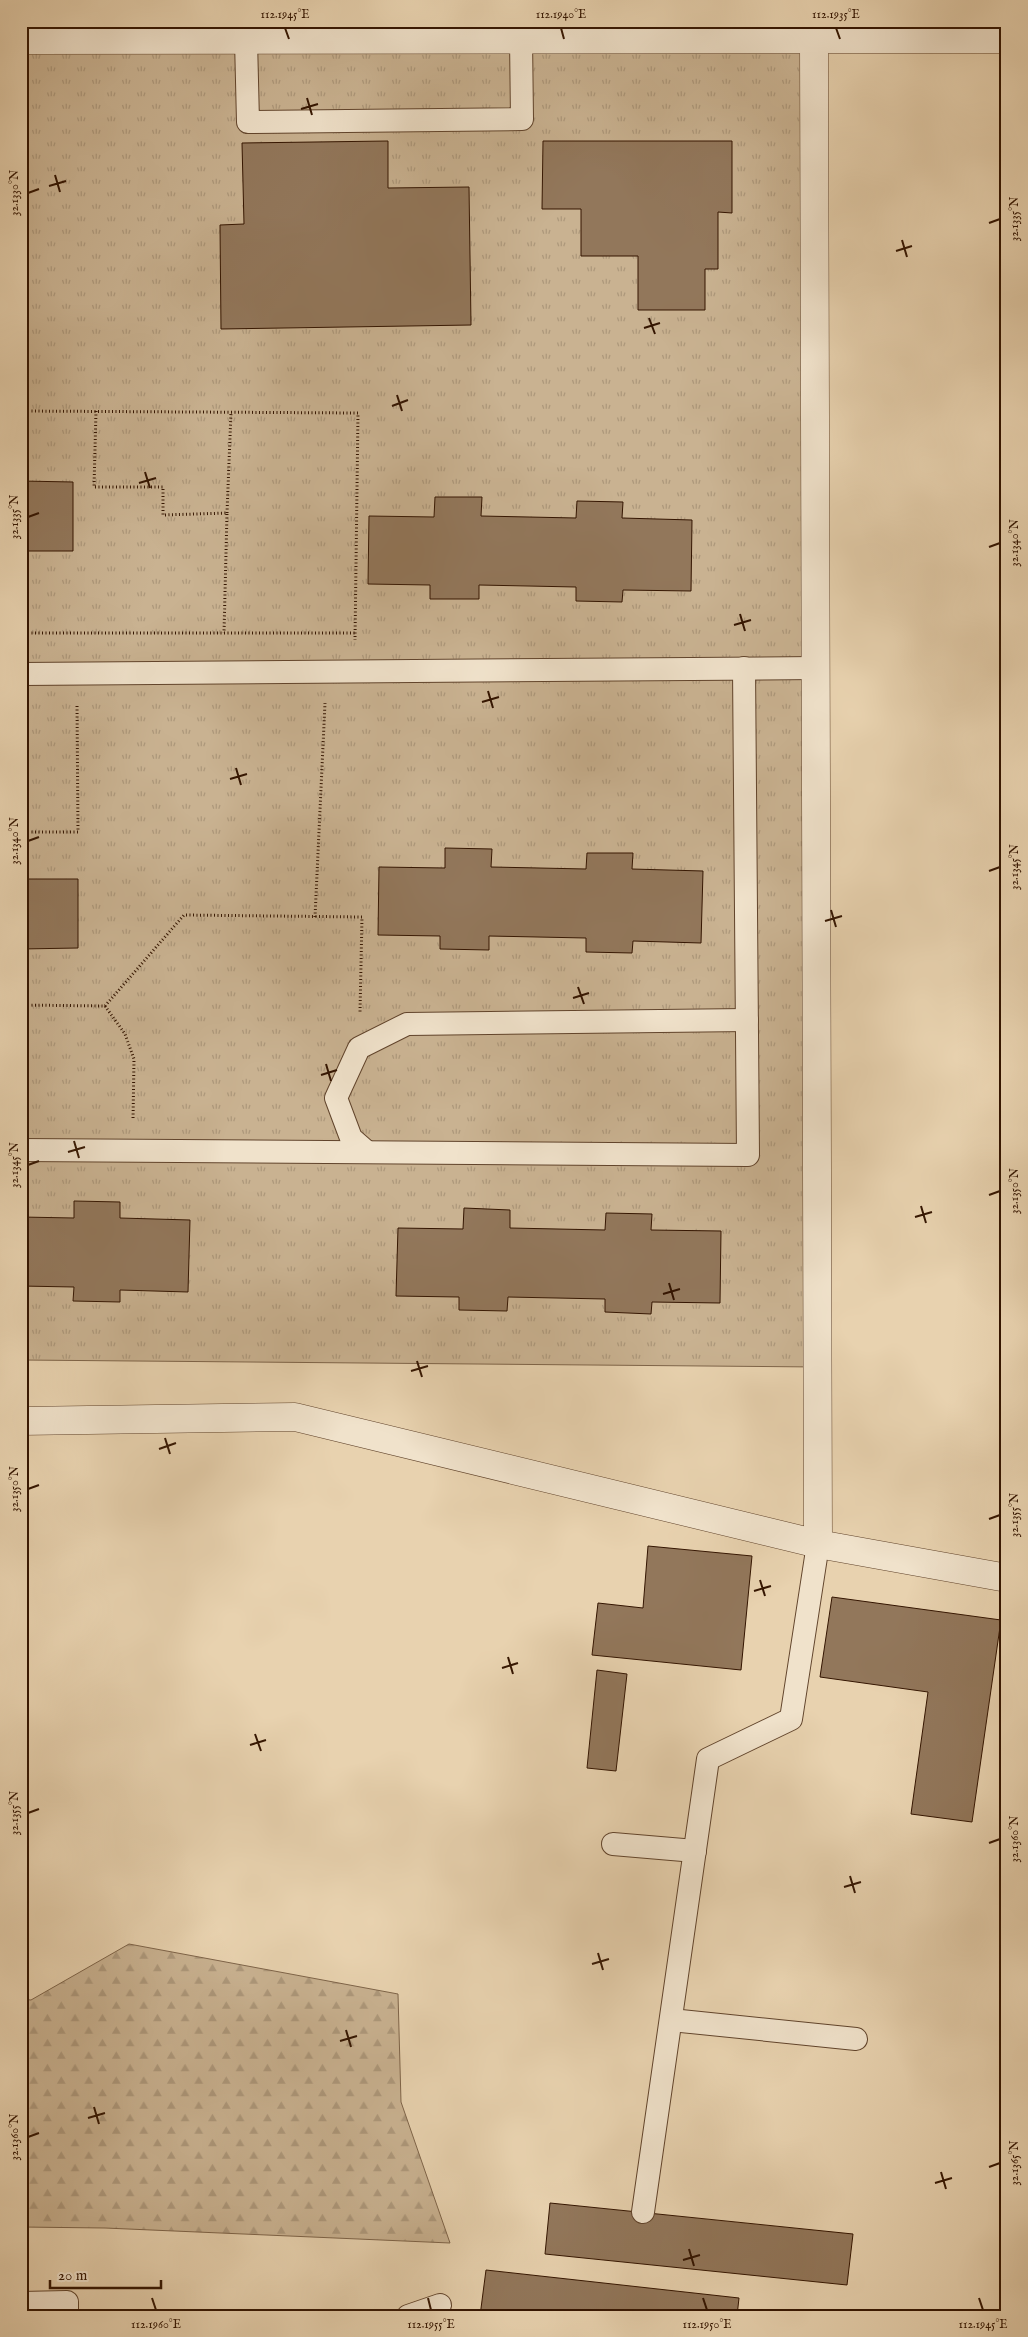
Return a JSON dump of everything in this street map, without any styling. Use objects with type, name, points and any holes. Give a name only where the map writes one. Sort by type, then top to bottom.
[{"type":"street","points":[[21,40],[167,31],[246,40],[1007,39]]},
{"type":"street","points":[[814,39],[818,1544]]},
{"type":"street","points":[[21,1422],[295,1417],[818,1544],[1007,1578]]},
{"type":"lane","points":[[246,40],[248,122],[522,119],[521,40]]},
{"type":"lane","points":[[21,1150],[748,1155],[744,668]]},
{"type":"lane","points":[[21,674],[816,668]]},
{"type":"lane","points":[[367,1152],[350,1138],[336,1098],[359,1048],[407,1024],[747,1020]]},
{"type":"lane","points":[[643,2212],[708,1759],[791,1719],[818,1544]]},
{"type":"lane","points":[[613,1844],[695,1851]]},
{"type":"lane","points":[[670,2020],[856,2039]]},
{"type":"lane","points":[[21,2303],[67,2302],[67,2316]]},
{"type":"lane","points":[[408,2316],[440,2305]]},
{"type":"path","points":[[21,411],[358,413],[354,671]]},
{"type":"path","points":[[96,411],[94,487],[163,487],[163,515],[227,513]]},
{"type":"path","points":[[224,633],[231,412]]},
{"type":"path","points":[[21,633],[355,632]]},
{"type":"path","points":[[316,917],[326,672]]},
{"type":"path","points":[[21,832],[78,832],[76,673]]},
{"type":"path","points":[[21,1005],[105,1006],[184,915],[362,917],[359,1048]]},
{"type":"path","points":[[105,1006],[125,1034],[134,1059],[133,1151]]},
{"type":"green space","points":[[21,21],[1007,21],[1007,39],[814,39],[818,1367],[21,1360]]},
{"type":"green space","points":[[129,1944],[398,1994],[401,2102],[450,2243],[105,2228],[21,2227],[21,1999],[31,2000]]},
{"type":"building","points":[[388,141],[388,188],[469,187],[471,325],[221,329],[220,225],[244,224],[242,143]]},
{"type":"building","points":[[543,141],[732,141],[732,213],[718,212],[718,269],[705,269],[705,310],[638,310],[638,256],[581,256],[581,209],[542,209]]},
{"type":"building","points":[[21,481],[73,482],[73,551],[21,551]]},
{"type":"building","points":[[435,497],[482,497],[481,516],[576,518],[577,501],[623,502],[622,518],[692,520],[691,591],[623,590],[622,602],[576,601],[576,587],[479,585],[479,599],[430,599],[430,585],[368,584],[369,516],[434,517]]},
{"type":"building","points":[[445,848],[492,849],[491,867],[586,869],[587,853],[633,853],[632,869],[703,871],[701,943],[633,941],[632,953],[586,952],[586,938],[489,936],[489,950],[440,949],[440,936],[378,935],[379,867],[445,868]]},
{"type":"building","points":[[21,857],[26,857],[26,879],[78,879],[78,948],[21,949]]},
{"type":"building","points":[[74,1201],[120,1202],[120,1218],[190,1220],[188,1292],[120,1290],[120,1302],[73,1301],[74,1287],[21,1286],[21,1217],[74,1218]]},
{"type":"building","points":[[464,1208],[510,1210],[510,1228],[605,1230],[606,1213],[652,1214],[651,1230],[721,1231],[720,1303],[652,1302],[651,1314],[605,1312],[605,1299],[508,1297],[507,1311],[459,1310],[459,1297],[396,1296],[398,1228],[463,1229]]},
{"type":"building","points":[[648,1546],[752,1556],[741,1670],[592,1655],[598,1603],[643,1608]]},
{"type":"building","points":[[832,1597],[1001,1620],[972,1822],[911,1814],[928,1692],[820,1677]]},
{"type":"building","points":[[597,1670],[627,1674],[616,1771],[587,1768]]},
{"type":"building","points":[[550,2203],[853,2234],[847,2285],[545,2254]]},
{"type":"building","points":[[486,2270],[739,2298],[737,2316],[480,2316]]}]
